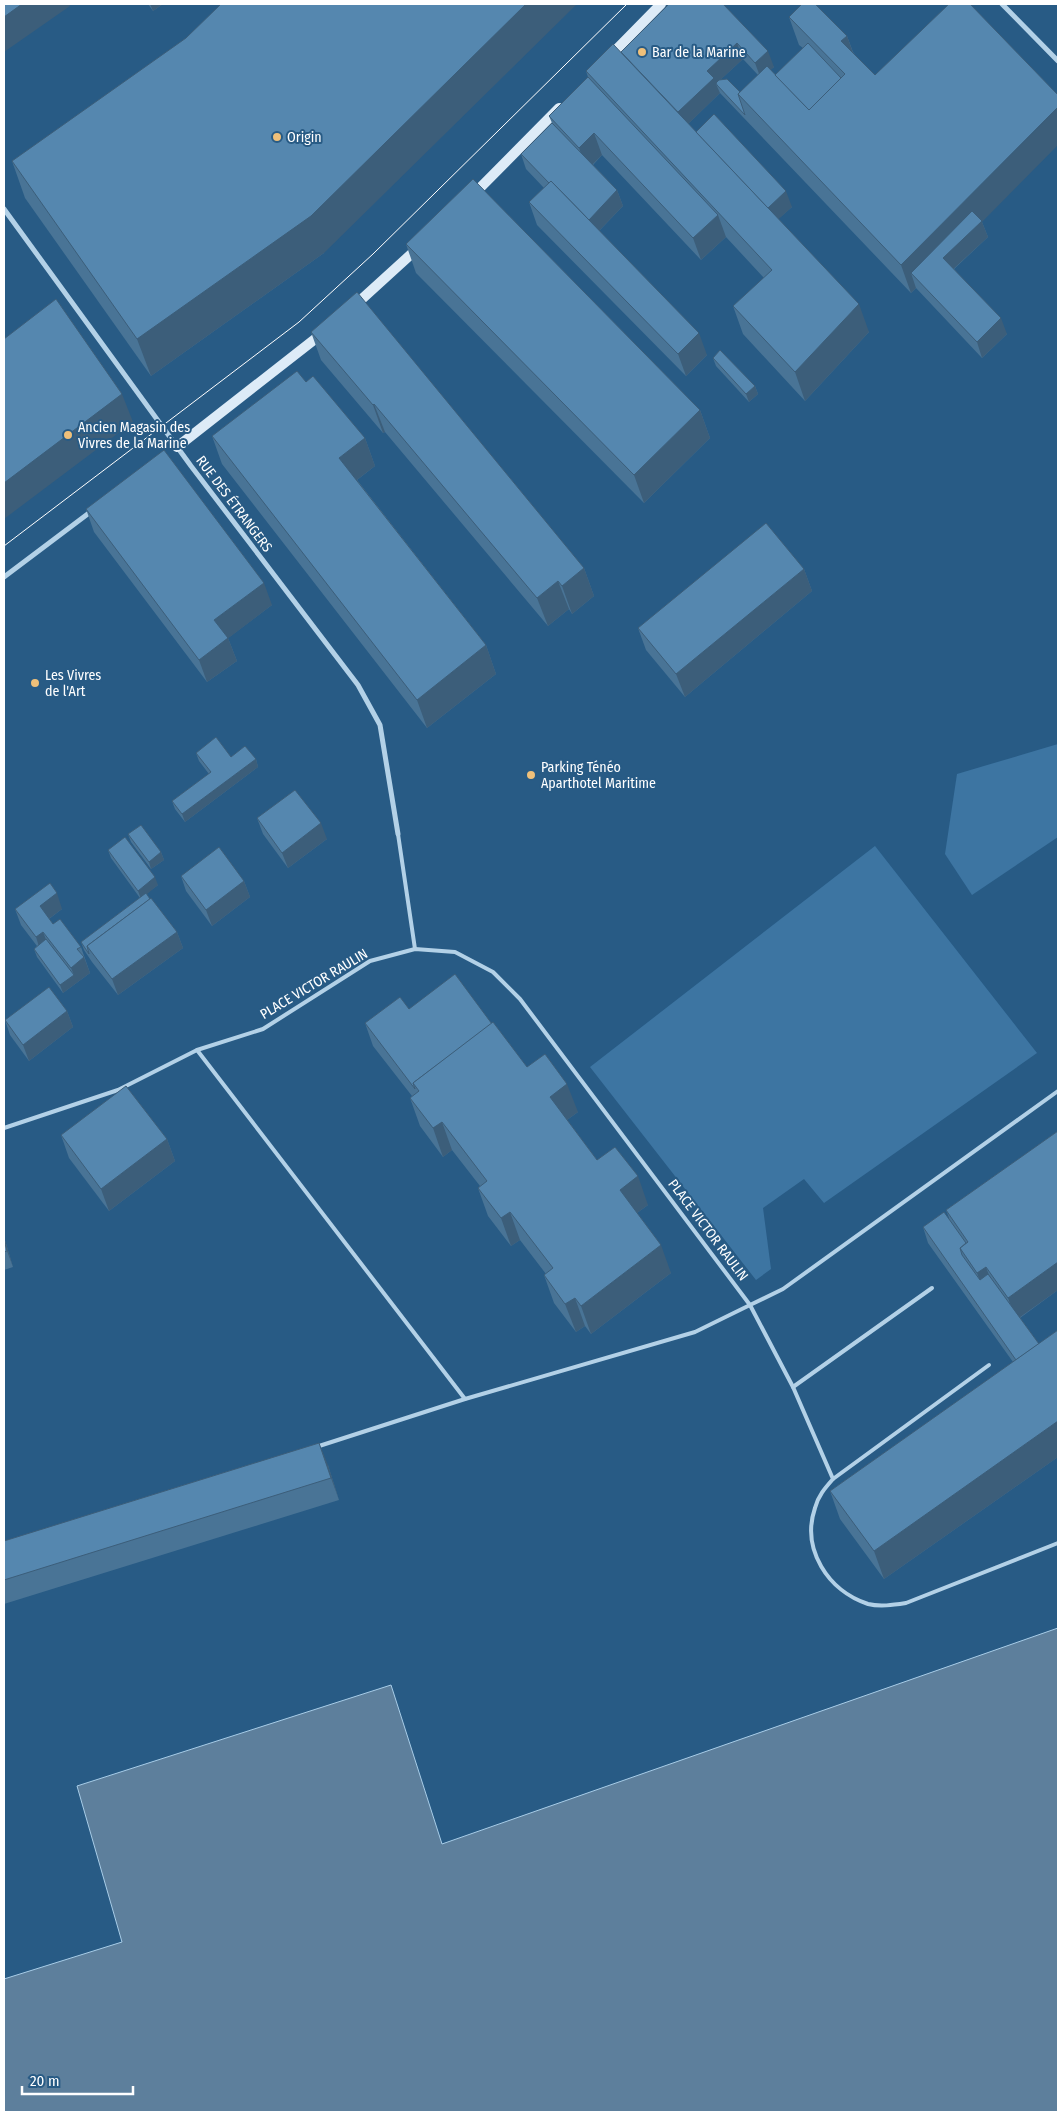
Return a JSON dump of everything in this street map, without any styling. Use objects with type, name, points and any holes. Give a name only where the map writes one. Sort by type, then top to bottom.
[{"type":"street","points":[[601,66],[662,4]]},
{"type":"street","points":[[1002,4],[1058,61]]},
{"type":"street","points":[[466,201],[566,100]]},
{"type":"street","name":"RUE DES ÉTRANGERS","points":[[4,209],[173,450],[358,685],[380,725],[398,834]]},
{"type":"street","points":[[346,313],[424,241]]},
{"type":"street","points":[[173,450],[332,325]]},
{"type":"street","points":[[4,577],[99,506]]},
{"type":"lane","points":[[398,834],[415,949]]},
{"type":"lane","name":"PLACE VICTOR RAULIN","points":[[4,1128],[118,1090],[196,1050],[262,1029],[370,961],[415,949],[455,952],[493,972],[520,999],[750,1305],[793,1387],[832,1478]]},
{"type":"lane","points":[[196,1050],[465,1399]]},
{"type":"lane","points":[[309,1449],[465,1399],[695,1332],[783,1289],[1058,1090]]},
{"type":"lane","points":[[793,1387],[932,1288]]},
{"type":"lane","points":[[989,1365],[832,1478],[821,1493],[814,1508],[812,1540],[816,1559],[828,1578],[847,1595],[869,1604],[886,1606],[906,1603],[1058,1543]]},
{"type":"shaded area","points":[[1058,744],[1058,837],[972,895],[945,854],[957,774]]},
{"type":"shaded area","points":[[875,846],[1037,1053],[824,1203],[804,1179],[763,1208],[771,1269],[756,1280],[590,1067]]},
{"type":"shaded area","points":[[1058,1628],[1058,2112],[4,2112],[4,1979],[122,1942],[77,1786],[391,1685],[442,1844]]},
{"type":"building","points":[[4,4],[22,4],[4,17]]},
{"type":"building","name":"Origin","points":[[221,4],[526,4],[311,216],[137,339],[12,161],[186,38]]},
{"type":"building","points":[[669,4],[723,4],[768,51],[755,63],[737,43],[707,71],[714,78],[678,112],[621,52]]},
{"type":"building","points":[[802,4],[815,4],[847,36],[841,41],[875,75],[949,4],[970,4],[1058,95],[1058,107],[901,265],[738,94],[767,66],[809,110],[845,74],[789,17]]},
{"type":"building","points":[[808,43],[841,78],[809,110],[775,75]]},
{"type":"building","points":[[613,44],[859,304],[795,372],[733,306],[772,270],[586,71]]},
{"type":"building","points":[[588,77],[718,215],[693,238],[594,133],[579,148],[549,116]]},
{"type":"building","points":[[727,79],[740,92],[738,94],[745,115],[716,83],[719,80]]},
{"type":"building","points":[[714,114],[786,191],[768,208],[696,132]]},
{"type":"building","points":[[552,123],[617,190],[589,220],[551,181],[549,183],[521,154]]},
{"type":"building","points":[[473,179],[700,410],[634,475],[406,244]]},
{"type":"building","points":[[551,181],[699,333],[678,354],[529,202]]},
{"type":"building","points":[[972,211],[982,221],[943,258],[1001,318],[977,342],[911,273]]},
{"type":"building","points":[[357,292],[584,568],[562,586],[558,581],[537,598],[311,332]]},
{"type":"building","points":[[56,299],[122,394],[4,483],[4,339]]},
{"type":"building","points":[[720,350],[755,386],[746,394],[713,358]]},
{"type":"building","points":[[297,371],[306,382],[313,376],[365,438],[339,458],[486,645],[417,700],[212,436]]},
{"type":"building","points":[[164,450],[264,583],[214,620],[228,638],[199,660],[86,509]]},
{"type":"building","points":[[766,523],[804,569],[676,674],[638,628]]},
{"type":"building","points":[[216,737],[231,757],[245,746],[256,759],[182,814],[172,801],[211,772],[196,753]]},
{"type":"building","points":[[295,790],[321,823],[282,853],[257,818]]},
{"type":"building","points":[[141,825],[161,852],[149,862],[128,834]]},
{"type":"building","points":[[125,837],[155,877],[138,891],[108,850]]},
{"type":"building","points":[[219,847],[244,881],[206,910],[181,876]]},
{"type":"building","points":[[50,883],[57,893],[40,906],[53,924],[60,919],[81,947],[77,949],[84,957],[71,968],[43,932],[36,937],[15,909]]},
{"type":"building","points":[[146,893],[150,899],[87,946],[89,954],[81,942]]},
{"type":"building","points":[[151,898],[177,932],[112,979],[87,946]]},
{"type":"building","points":[[46,939],[74,975],[60,985],[34,949]]},
{"type":"building","points":[[455,974],[492,1024],[413,1083],[415,1089],[365,1023],[400,997],[409,1009]]},
{"type":"building","points":[[49,987],[67,1011],[23,1045],[5,1020]]},
{"type":"building","points":[[493,1022],[527,1067],[545,1054],[567,1084],[550,1097],[597,1160],[615,1147],[638,1176],[620,1190],[661,1245],[581,1306],[575,1298],[565,1304],[544,1275],[553,1268],[510,1212],[501,1218],[478,1188],[487,1181],[442,1122],[433,1128],[410,1098],[419,1091],[413,1083]]},
{"type":"building","points":[[126,1086],[167,1139],[101,1189],[61,1135]]},
{"type":"building","points":[[1058,1131],[1058,1262],[1008,1298],[986,1267],[977,1273],[960,1248],[968,1242],[946,1210]]},
{"type":"building","points":[[944,1212],[966,1243],[960,1248],[962,1255],[980,1280],[988,1274],[1039,1344],[1016,1360],[923,1227]]},
{"type":"building","points":[[4,1240],[7,1251],[4,1252]]},
{"type":"building","points":[[1058,1330],[1058,1421],[874,1551],[830,1491]]},
{"type":"building","points":[[319,1443],[331,1478],[4,1580],[4,1541]]},
{"type":"tram line","points":[[4,546],[299,322],[373,254],[627,4]]},
{"type":"place","name":"Bar de la Marine","points":[[642,52]]},
{"type":"place","name":"Origin","points":[[277,137]]},
{"type":"place","name":"Ancien Magasin des Vivres de la Marine","points":[[68,435]]},
{"type":"place","name":"Les Vivres de l'Art","points":[[35,683]]},
{"type":"place","name":"Parking Ténéo Aparthotel Maritime","points":[[531,775]]}]
